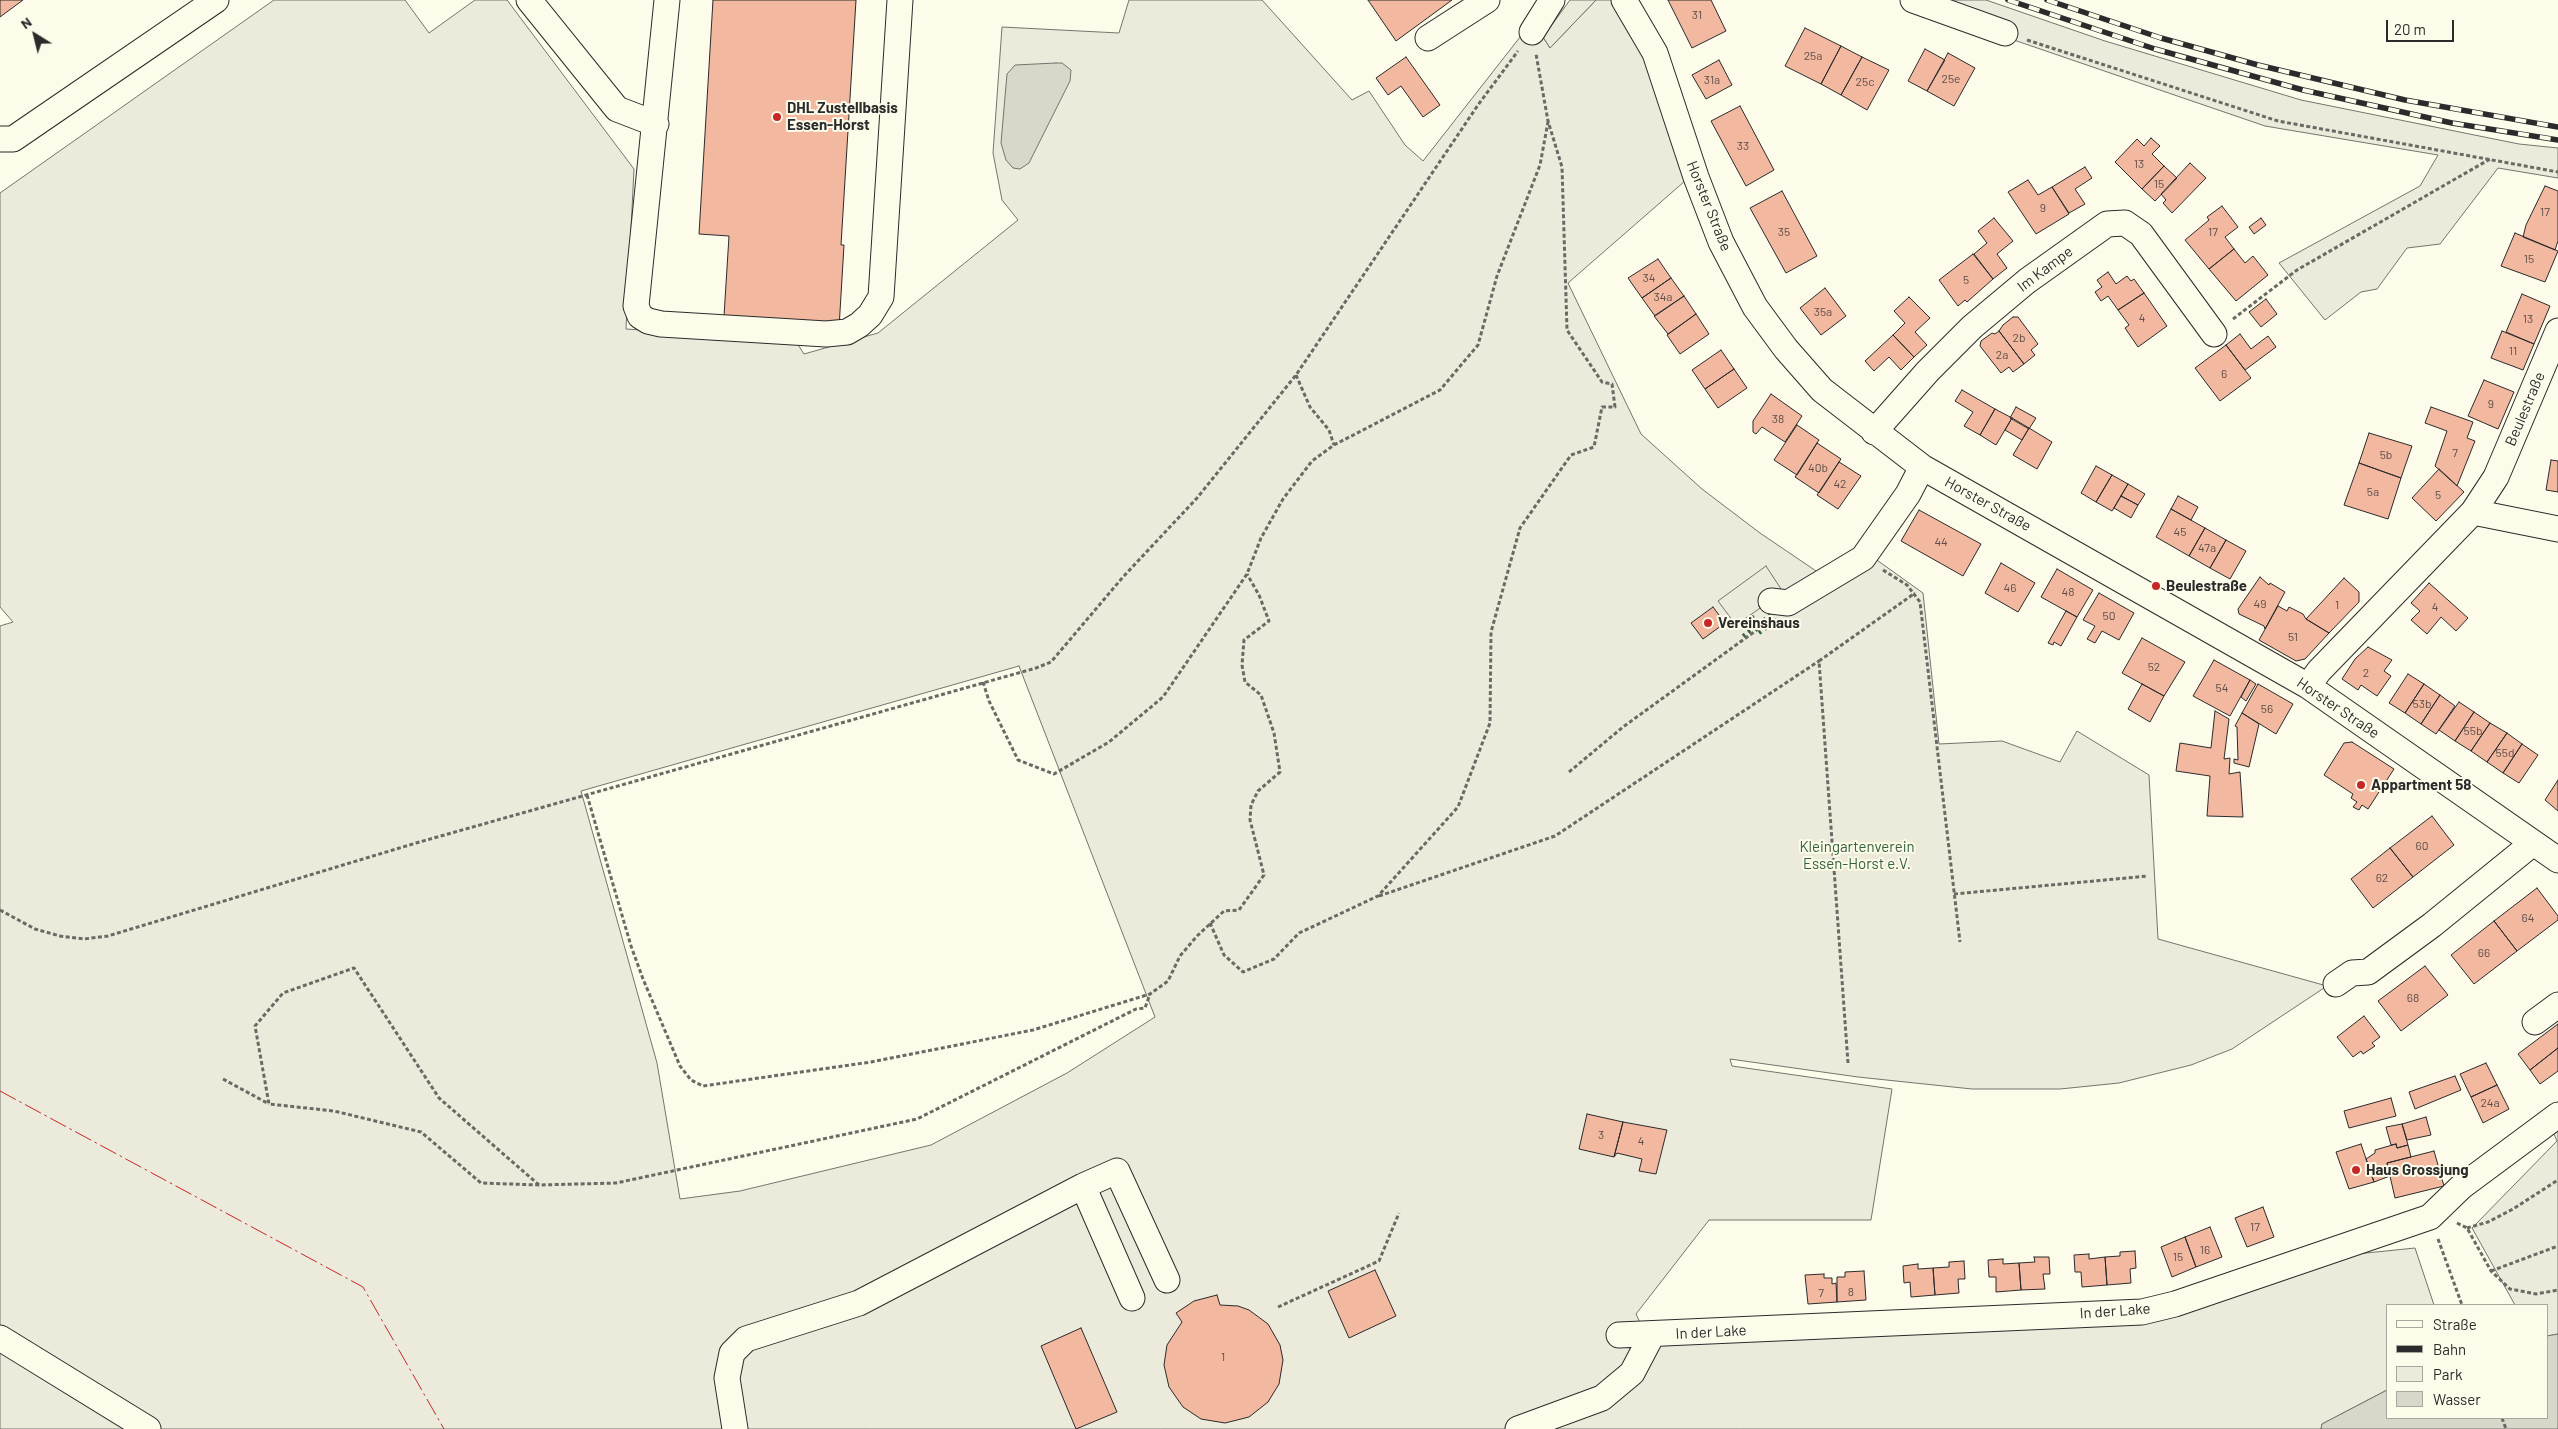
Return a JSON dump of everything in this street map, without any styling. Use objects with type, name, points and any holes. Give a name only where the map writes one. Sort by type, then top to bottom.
[{"type":"street","points":[[0,138],[13,139],[216,0]]},
{"type":"street","points":[[529,0],[617,109],[656,124]]},
{"type":"street","points":[[667,0],[656,124],[636,306],[640,316],[648,321],[661,324],[826,334],[846,332],[870,315],[880,297],[900,0]]},
{"type":"street","points":[[1428,38],[1486,0]]},
{"type":"street","points":[[1532,32],[1552,0]]},
{"type":"street","name":"Horster Straße","points":[[1624,0],[1655,53],[1708,209],[1722,242],[1755,307],[1786,349],[1822,390],[1874,432],[1922,467],[2308,686],[2558,860]]},
{"type":"street","points":[[1913,0],[2005,33]]},
{"type":"street","name":"Im Kampe","points":[[1874,432],[1928,371],[1972,327],[2027,281],[2107,224],[2125,223],[2140,234],[2214,334]]},
{"type":"street","name":"Beulestraße","points":[[2308,686],[2319,671],[2473,512],[2496,477],[2558,331]]},
{"type":"street","points":[[1779,602],[1863,558],[1908,494],[1922,467]]},
{"type":"street","points":[[2473,512],[2558,530]]},
{"type":"street","points":[[2336,984],[2352,973],[2368,972],[2432,925],[2534,843]]},
{"type":"street","points":[[2535,1022],[2558,1005]]},
{"type":"street","name":"In der Lake","points":[[1619,1335],[2142,1312],[2175,1304],[2430,1217],[2461,1187],[2558,1115]]},
{"type":"street","points":[[735,1429],[727,1378],[732,1353],[746,1339],[859,1303],[1083,1186],[1117,1171],[1167,1280]]},
{"type":"street","points":[[1083,1186],[1132,1298]]},
{"type":"street","points":[[1518,1429],[1602,1398],[1632,1373],[1652,1335]]},
{"type":"street","points":[[0,1338],[148,1429]]},
{"type":"path","points":[[1378,896],[1458,807],[1490,723],[1491,632],[1520,528],[1571,455],[1594,447],[1602,406],[1616,407],[1612,384],[1602,382],[1567,330],[1562,167],[1548,121],[1532,32]]},
{"type":"path","points":[[0,910],[35,929],[60,936],[84,939],[108,936],[416,843],[1036,668],[1051,662],[1061,652],[1088,616],[1198,498],[1296,375],[1478,105],[1532,32]]},
{"type":"path","points":[[2005,33],[2278,121],[2490,158],[2558,172]]},
{"type":"path","points":[[983,682],[989,701],[1018,760],[1054,774],[1110,742],[1163,697],[1247,574],[1261,538],[1283,499],[1312,461],[1334,445],[1440,390],[1478,345],[1496,276],[1540,165],[1548,121]]},
{"type":"path","points":[[2214,334],[2297,270],[2490,158]]},
{"type":"path","points":[[1296,375],[1310,407],[1329,430],[1334,445]]},
{"type":"path","points":[[1863,558],[1915,592],[1920,602],[1960,942]]},
{"type":"path","points":[[587,795],[631,946],[643,979],[680,1066],[690,1080],[703,1086],[871,1062],[1033,1030],[1150,994],[1168,981],[1180,956],[1210,923],[1224,911],[1239,910],[1264,875],[1250,820],[1251,805],[1258,791],[1280,772],[1274,733],[1261,695],[1245,682],[1242,665],[1244,640],[1269,621],[1259,595],[1247,574]]},
{"type":"path","points":[[1210,923],[1224,955],[1243,972],[1274,959],[1299,933],[1378,896],[1555,836],[1819,661],[1915,592]]},
{"type":"path","points":[[1568,772],[1623,727],[1777,615],[1779,602]]},
{"type":"path","points":[[1819,661],[1848,1063]]},
{"type":"path","points":[[1954,894],[2148,876]]},
{"type":"path","points":[[269,1104],[255,1026],[283,993],[354,968],[439,1098],[539,1184]]},
{"type":"path","points":[[223,1079],[269,1104],[334,1111],[420,1132],[480,1183],[616,1183],[917,1119],[1136,1009],[1145,1008],[1150,994]]},
{"type":"path","points":[[2558,1180],[2513,1209],[2488,1222],[2467,1228],[2491,1271],[2510,1289],[2536,1294],[2558,1290]]},
{"type":"path","points":[[1278,1307],[1378,1261],[1400,1213]]},
{"type":"path","points":[[2430,1217],[2462,1304]]},
{"type":"path","points":[[2491,1271],[2558,1246]]},
{"type":"green space","name":"Kleingartenverein Essen-Horst e.V.","points":[[274,0],[405,0],[429,33],[475,0],[507,0],[634,169],[626,329],[795,340],[804,354],[878,333],[1018,220],[1002,200],[993,153],[1002,27],[1119,33],[1129,0],[1262,0],[1352,100],[1369,91],[1405,145],[1423,161],[1524,32],[1543,37],[1550,48],[1596,0],[1623,0],[1693,174],[1568,283],[1641,434],[1702,489],[1760,533],[1819,573],[1860,548],[1923,593],[1939,744],[2002,741],[2060,762],[2077,731],[2149,775],[2158,939],[2327,986],[2232,1049],[2191,1065],[2119,1083],[2060,1089],[1972,1089],[1858,1077],[1730,1059],[1732,1066],[1892,1089],[1871,1220],[1709,1220],[1636,1314],[1644,1331],[2141,1317],[2337,1256],[2415,1248],[2434,1304],[2386,1304],[2386,1391],[2322,1424],[2321,1429],[0,1429],[0,626],[13,622],[0,607],[0,193]],"holes":[[[1019,666],[1155,1017],[1067,1073],[931,1145],[740,1191],[680,1199],[657,1063],[581,791]]]},
{"type":"green space","points":[[1916,0],[1986,0],[2105,41],[2301,100],[2519,144],[2558,148],[2558,178],[2498,168],[2440,244],[2407,248],[2377,289],[2361,292],[2325,320],[2279,263],[2420,186],[2438,155],[2265,126],[2008,38]]},
{"type":"green space","points":[[2558,1120],[2558,1334],[2548,1336],[2548,1304],[2514,1304],[2472,1228],[2557,1141],[2550,1125]]},
{"type":"shaded area","points":[[1570,0],[1596,0],[1550,48],[1543,37]]},
{"type":"shaded area","points":[[1766,566],[1783,592],[1736,625],[1718,601]]},
{"type":"water","points":[[1062,63],[1071,70],[1070,81],[1029,163],[1020,169],[1013,168],[1006,160],[1001,143],[1007,74],[1015,65]]},
{"type":"water","points":[[2558,1334],[2558,1429],[2321,1429],[2322,1424],[2386,1391],[2386,1419],[2548,1419],[2548,1336]]},
{"type":"building","points":[[0,0],[23,0],[0,17]]},
{"type":"building","name":"DHL Zustellbasis Essen-Horst","points":[[713,0],[856,0],[841,245],[844,245],[839,328],[724,316],[729,236],[699,234]]},
{"type":"building","points":[[1368,0],[1452,0],[1396,41]]},
{"type":"building","points":[[1668,0],[1711,0],[1726,31],[1692,48]]},
{"type":"building","points":[[1805,28],[1841,46],[1821,84],[1785,66]]},
{"type":"building","points":[[1841,46],[1862,57],[1841,95],[1821,84]]},
{"type":"building","points":[[1925,49],[1945,60],[1927,91],[1908,81]]},
{"type":"building","points":[[1948,53],[1975,68],[1954,106],[1927,91]]},
{"type":"building","points":[[1406,57],[1440,105],[1423,117],[1401,86],[1388,95],[1376,78]]},
{"type":"building","points":[[1862,57],[1889,70],[1867,110],[1841,95]]},
{"type":"building","points":[[1719,60],[1732,85],[1706,99],[1692,75]]},
{"type":"building","points":[[1740,106],[1774,170],[1746,186],[1711,121]]},
{"type":"building","points":[[2151,138],[2160,146],[2152,154],[2164,166],[2142,189],[2115,162],[2137,139],[2144,146]]},
{"type":"building","points":[[2190,163],[2206,178],[2172,213],[2163,203],[2166,200],[2161,194]]},
{"type":"building","points":[[2164,166],[2177,178],[2155,201],[2142,189]]},
{"type":"building","points":[[2085,167],[2092,178],[2075,189],[2085,204],[2069,213],[2052,187]]},
{"type":"building","points":[[2028,180],[2038,195],[2052,187],[2069,214],[2036,234],[2008,192]]},
{"type":"building","points":[[2545,186],[2558,191],[2558,241],[2555,250],[2523,237],[2526,225]]},
{"type":"building","points":[[1782,191],[1817,256],[1786,273],[1750,208]]},
{"type":"building","points":[[2222,206],[2238,227],[2225,237],[2234,249],[2209,269],[2185,240],[2209,220],[2207,217]]},
{"type":"building","points":[[1994,218],[2013,241],[1997,254],[2007,268],[1993,279],[1974,254],[1987,243],[1978,231]]},
{"type":"building","points":[[2261,218],[2266,225],[2254,234],[2249,227]]},
{"type":"building","points":[[2515,233],[2558,251],[2545,282],[2501,266]]},
{"type":"building","points":[[2234,249],[2245,263],[2253,256],[2268,275],[2236,301],[2209,269]]},
{"type":"building","points":[[1973,254],[1993,279],[1967,302],[1965,300],[1958,306],[1939,280]]},
{"type":"building","points":[[1658,259],[1671,278],[1642,298],[1628,278]]},
{"type":"building","points":[[2108,272],[2116,284],[2127,276],[2131,281],[2134,279],[2144,293],[2118,310],[2108,296],[2101,301],[2095,292],[2102,287],[2097,280]]},
{"type":"building","points":[[1671,278],[1684,296],[1655,316],[1642,298]]},
{"type":"building","points":[[1825,288],[1846,316],[1821,335],[1800,308]]},
{"type":"building","points":[[2144,293],[2167,326],[2138,347],[2125,328],[2129,325],[2118,310]]},
{"type":"building","points":[[2522,294],[2550,306],[2534,344],[2506,332]]},
{"type":"building","points":[[1684,296],[1696,314],[1668,334],[1654,316]]},
{"type":"building","points":[[1909,297],[1930,318],[1915,332],[1927,345],[1914,357],[1893,335],[1905,323],[1894,311]]},
{"type":"building","points":[[2266,299],[2277,314],[2261,327],[2249,312]]},
{"type":"building","points":[[1696,314],[1709,334],[1680,354],[1667,335]]},
{"type":"building","points":[[2013,317],[2018,317],[2038,344],[2031,350],[2035,355],[2024,364],[1999,331]]},
{"type":"building","points":[[1999,331],[2024,364],[2013,372],[2009,367],[2001,373],[1980,346],[1981,341],[1992,333],[1995,334]]},
{"type":"building","points":[[2502,331],[2534,344],[2523,370],[2491,358]]},
{"type":"building","points":[[2240,334],[2251,349],[2268,336],[2276,347],[2245,370],[2226,345]]},
{"type":"building","points":[[1893,335],[1914,357],[1901,370],[1889,357],[1874,371],[1865,361]]},
{"type":"building","points":[[2226,345],[2251,378],[2220,401],[2195,368]]},
{"type":"building","points":[[1721,350],[1734,369],[1705,389],[1692,370]]},
{"type":"building","points":[[1734,369],[1747,388],[1718,408],[1705,389]]},
{"type":"building","points":[[2484,380],[2514,392],[2498,429],[2468,416]]},
{"type":"building","points":[[1962,390],[1995,409],[1980,435],[1964,426],[1973,412],[1955,401]]},
{"type":"building","points":[[1771,394],[1802,416],[1785,442],[1762,427],[1756,434],[1753,432],[1753,421]]},
{"type":"building","points":[[2016,407],[2036,418],[2029,429],[2010,418]]},
{"type":"building","points":[[2431,407],[2473,422],[2467,438],[2475,441],[2457,486],[2435,466],[2447,431],[2425,423]]},
{"type":"building","points":[[1995,409],[2012,418],[1996,445],[1980,435]]},
{"type":"building","points":[[2012,418],[2029,428],[2022,440],[2005,430]]},
{"type":"building","points":[[1797,425],[1819,440],[1797,475],[1774,460]]},
{"type":"building","points":[[2029,428],[2052,442],[2037,469],[2013,455]]},
{"type":"building","points":[[2369,433],[2412,446],[2401,478],[2359,463]]},
{"type":"building","points":[[1817,443],[1841,459],[1819,493],[1795,477]]},
{"type":"building","points":[[2551,460],[2558,461],[2558,492],[2546,490]]},
{"type":"building","points":[[1839,462],[1861,476],[1838,509],[1817,495]]},
{"type":"building","points":[[2359,463],[2401,478],[2388,519],[2344,505]]},
{"type":"building","points":[[2096,466],[2112,475],[2096,502],[2081,493]]},
{"type":"building","points":[[2439,469],[2464,492],[2436,521],[2412,498]]},
{"type":"building","points":[[2112,475],[2128,484],[2112,511],[2096,502]]},
{"type":"building","points":[[2128,484],[2145,494],[2138,505],[2121,496]]},
{"type":"building","points":[[2121,496],[2138,505],[2131,518],[2114,508]]},
{"type":"building","points":[[2178,496],[2198,507],[2191,520],[2171,509]]},
{"type":"building","points":[[2171,509],[2205,528],[2189,556],[2156,537]]},
{"type":"building","points":[[1919,510],[1981,544],[1963,576],[1901,541]]},
{"type":"building","points":[[2205,528],[2226,540],[2210,568],[2189,556]]},
{"type":"building","points":[[2226,540],[2246,551],[2230,579],[2210,568]]},
{"type":"building","points":[[2001,563],[2035,583],[2018,612],[1985,593]]},
{"type":"building","points":[[2057,569],[2093,590],[2077,617],[2041,597]]},
{"type":"building","points":[[2260,577],[2269,585],[2270,583],[2285,592],[2265,629],[2264,626],[2239,614],[2238,609]]},
{"type":"building","points":[[2344,578],[2359,592],[2359,602],[2329,633],[2306,619]]},
{"type":"building","points":[[2429,583],[2468,618],[2456,631],[2441,617],[2427,634],[2411,620],[2420,611],[2411,603]]},
{"type":"building","points":[[2099,593],[2134,613],[2119,640],[2102,631],[2095,643],[2087,639],[2095,626],[2083,620]]},
{"type":"building","points":[[2278,606],[2287,611],[2289,607],[2303,614],[2306,619],[2329,633],[2305,659],[2296,661],[2259,640]]},
{"type":"building","name":"Vereinshaus","points":[[1713,607],[1725,623],[1703,639],[1691,623]]},
{"type":"building","points":[[2066,611],[2077,617],[2061,646],[2054,642],[2053,645],[2048,643]]},
{"type":"building","points":[[2142,638],[2185,662],[2164,696],[2122,673]]},
{"type":"building","points":[[2368,647],[2392,660],[2384,671],[2391,676],[2377,696],[2361,685],[2358,690],[2342,679],[2355,659]]},
{"type":"building","points":[[2214,660],[2250,680],[2230,716],[2193,696]]},
{"type":"building","points":[[2408,674],[2424,684],[2405,713],[2389,703]]},
{"type":"building","points":[[2250,680],[2256,684],[2246,701],[2241,697]]},
{"type":"building","points":[[2142,684],[2164,696],[2150,722],[2128,709]]},
{"type":"building","points":[[2258,684],[2293,704],[2276,734],[2242,713]]},
{"type":"building","points":[[2424,684],[2440,695],[2421,724],[2405,713]]},
{"type":"building","points":[[2440,695],[2455,706],[2436,734],[2421,724]]},
{"type":"building","points":[[2459,702],[2474,712],[2455,741],[2439,730]]},
{"type":"building","points":[[2215,711],[2229,719],[2224,759],[2230,758],[2229,774],[2240,772],[2243,817],[2207,816],[2210,776],[2176,771],[2180,743],[2211,748]]},
{"type":"building","points":[[2474,712],[2490,723],[2471,751],[2455,741]]},
{"type":"building","points":[[2242,713],[2259,724],[2249,767],[2234,763],[2234,759],[2238,760],[2237,727],[2235,726]]},
{"type":"building","points":[[2490,723],[2507,733],[2487,762],[2471,751]]},
{"type":"building","points":[[2507,733],[2522,744],[2503,773],[2487,762]]},
{"type":"building","name":"Appartment 58","points":[[2352,742],[2394,769],[2368,809],[2362,805],[2359,810],[2353,807],[2357,802],[2351,798],[2353,794],[2324,775],[2344,743]]},
{"type":"building","points":[[2522,744],[2538,755],[2519,783],[2503,773]]},
{"type":"building","points":[[2558,780],[2558,811],[2545,800]]},
{"type":"building","points":[[2432,816],[2454,845],[2413,877],[2390,848]]},
{"type":"building","points":[[2390,848],[2413,877],[2373,908],[2351,879]]},
{"type":"building","points":[[2537,888],[2558,916],[2558,920],[2517,951],[2494,921]]},
{"type":"building","points":[[2494,921],[2517,951],[2474,984],[2451,955]]},
{"type":"building","points":[[2425,966],[2448,995],[2401,1031],[2378,1001]]},
{"type":"building","points":[[2364,1016],[2380,1037],[2372,1043],[2375,1046],[2363,1054],[2361,1051],[2353,1057],[2337,1037]]},
{"type":"building","points":[[2558,1024],[2558,1048],[2530,1070],[2518,1054]]},
{"type":"building","points":[[2558,1048],[2558,1071],[2540,1084],[2530,1070]]},
{"type":"building","points":[[2486,1063],[2497,1085],[2471,1097],[2460,1074]]},
{"type":"building","points":[[2455,1076],[2461,1090],[2415,1109],[2409,1092]]},
{"type":"building","points":[[2497,1085],[2509,1109],[2483,1123],[2471,1097]]},
{"type":"building","points":[[2391,1098],[2396,1116],[2349,1128],[2344,1111]]},
{"type":"building","points":[[1587,1114],[1623,1122],[1614,1157],[1579,1149]]},
{"type":"building","points":[[2426,1117],[2431,1135],[2407,1140],[2402,1124]]},
{"type":"building","points":[[1623,1122],[1667,1130],[1656,1174],[1639,1171],[1642,1159],[1617,1153],[1614,1157]]},
{"type":"building","points":[[2402,1124],[2408,1145],[2397,1148],[2396,1144],[2391,1145],[2386,1127]]},
{"type":"building","name":"Haus Grossjung","points":[[2361,1144],[2374,1182],[2349,1189],[2336,1152]]},
{"type":"building","points":[[2396,1144],[2397,1148],[2408,1145],[2411,1157],[2387,1163],[2390,1176],[2374,1182],[2366,1159],[2375,1153],[2375,1150]]},
{"type":"building","points":[[2434,1151],[2444,1186],[2395,1198],[2387,1163]]},
{"type":"building","points":[[2263,1207],[2274,1237],[2247,1247],[2235,1218]]},
{"type":"building","points":[[2210,1227],[2222,1257],[2196,1267],[2185,1237]]},
{"type":"building","points":[[2185,1237],[2196,1267],[2172,1277],[2161,1247]]},
{"type":"building","points":[[2135,1251],[2136,1268],[2130,1269],[2131,1283],[2107,1285],[2105,1257],[2120,1256],[2120,1252]]},
{"type":"building","points":[[2089,1254],[2089,1259],[2105,1257],[2107,1285],[2082,1287],[2081,1272],[2075,1272],[2074,1255]]},
{"type":"building","points":[[2034,1257],[2049,1257],[2050,1274],[2043,1274],[2045,1289],[2021,1290],[2019,1263],[2035,1262]]},
{"type":"building","points":[[2003,1259],[2003,1264],[2019,1263],[2021,1290],[1996,1292],[1996,1277],[1989,1277],[1988,1260]]},
{"type":"building","points":[[1964,1261],[1965,1279],[1958,1279],[1959,1293],[1935,1295],[1933,1268],[1949,1267],[1949,1262]]},
{"type":"building","points":[[1918,1264],[1918,1269],[1933,1268],[1935,1295],[1911,1297],[1910,1282],[1904,1283],[1903,1266]]},
{"type":"building","points":[[1375,1270],[1396,1316],[1349,1338],[1328,1291]]},
{"type":"building","points":[[1864,1271],[1866,1300],[1837,1302],[1837,1277],[1845,1277],[1845,1272]]},
{"type":"building","points":[[1824,1274],[1824,1278],[1832,1278],[1832,1284],[1836,1283],[1837,1302],[1808,1304],[1805,1275]]},
{"type":"building","points":[[1217,1295],[1220,1305],[1238,1306],[1249,1310],[1268,1324],[1280,1345],[1283,1360],[1279,1384],[1268,1402],[1249,1417],[1225,1423],[1201,1419],[1183,1407],[1169,1387],[1164,1365],[1167,1345],[1182,1322],[1176,1313],[1194,1301]]},
{"type":"building","points":[[1081,1328],[1117,1412],[1076,1429],[1041,1346]]},
{"type":"railway","points":[[2008,0],[2155,49],[2303,90],[2452,123],[2558,140]]},
{"type":"railway","points":[[2047,0],[2161,38],[2258,65],[2405,100],[2558,127]]},
{"type":"hedge","points":[[1743,636],[1773,613]]},
{"type":"hedge","points":[[1759,633],[1778,619]]},
{"type":"power","points":[[0,1091],[363,1287],[444,1429]]},
{"type":"place","name":"DHL Zustellbasis Essen-Horst","points":[[777,117]]},
{"type":"place","name":"Beulestraße","points":[[2156,586]]},
{"type":"place","name":"Vereinshaus","points":[[1708,623]]},
{"type":"place","name":"Appartment 58","points":[[2361,785]]},
{"type":"place","name":"Haus Grossjung","points":[[2356,1170]]}]
